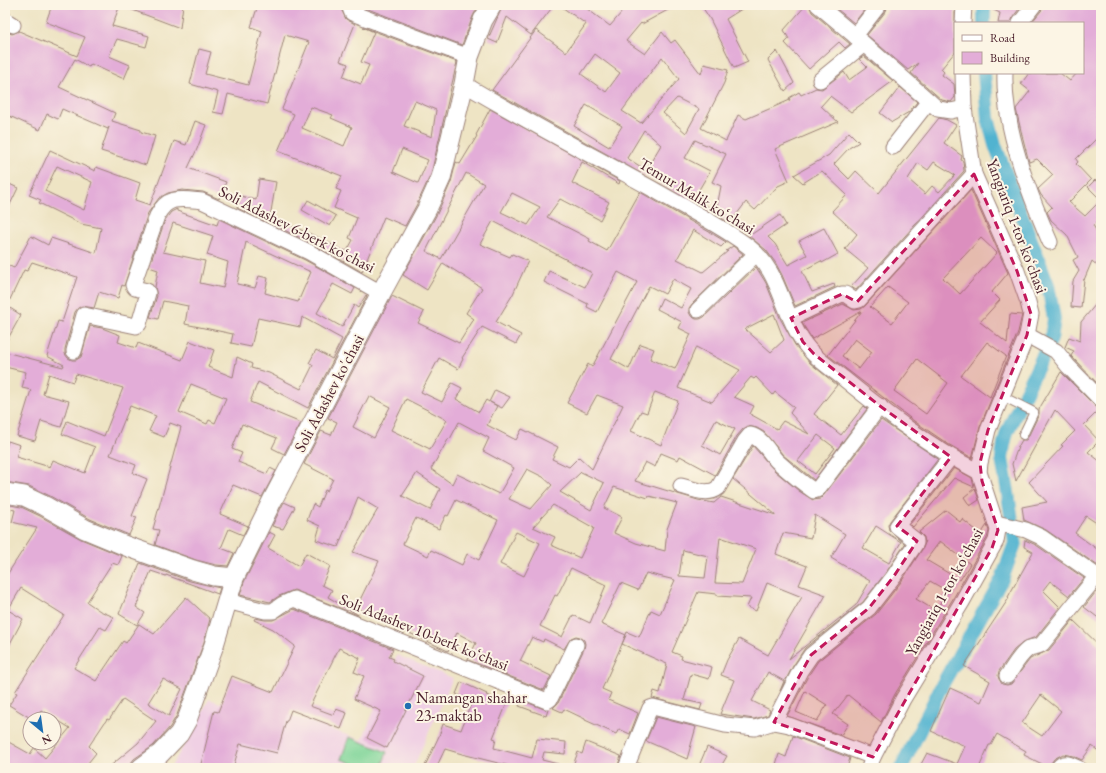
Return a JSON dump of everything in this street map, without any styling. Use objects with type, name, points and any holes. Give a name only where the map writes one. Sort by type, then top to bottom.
[{"type":"street","points":[[351,5],[350,8],[352,13],[469,57]]},
{"type":"street","name":"Soli Adashev ko'chasi","points":[[141,768],[160,754],[179,734],[187,720],[214,645],[234,578],[272,500],[381,293],[427,210],[441,178],[464,84],[469,57],[483,20],[492,5]]},
{"type":"street","points":[[818,5],[938,109],[951,111],[964,108]]},
{"type":"street","points":[[820,80],[860,40],[879,5]]},
{"type":"street","points":[[963,22],[964,5]]},
{"type":"street","points":[[1021,22],[1034,5]]},
{"type":"street","name":"Yangiariq 1-tor koʻchasi","points":[[871,763],[903,699],[962,602],[994,544],[999,524],[988,502],[979,472],[988,430],[1007,398],[1031,338],[1031,314],[1028,302],[1014,265],[974,174],[964,108],[963,74]]},
{"type":"street","points":[[1005,74],[1004,87],[1016,150],[1033,202],[1050,242]]},
{"type":"street","name":"Temur Malik koʻchasi","points":[[464,84],[525,120],[710,222],[749,247],[763,260],[775,278],[791,318],[803,342],[814,354],[939,450],[979,472]]},
{"type":"street","points":[[893,146],[929,101]]},
{"type":"street","points":[[791,318],[842,294],[845,294],[855,301],[859,300],[974,174]]},
{"type":"street","name":"Soli Adashev 6-berk koʻchasi","points":[[74,351],[84,315],[136,326],[140,324],[148,293],[147,291],[135,288],[133,285],[161,207],[174,200],[185,199],[202,201],[309,252],[381,293]]},
{"type":"street","points":[[698,310],[756,254]]},
{"type":"street","points":[[1031,338],[1056,351],[1068,366],[1101,400]]},
{"type":"street","points":[[681,486],[708,492],[715,491],[750,435],[757,437],[777,460],[794,475],[814,491],[817,490],[880,406]]},
{"type":"street","points":[[774,722],[800,671],[811,655],[869,608],[894,576],[916,543],[916,541],[897,526],[951,457]]},
{"type":"street","points":[[5,492],[24,496],[85,529],[126,546],[193,570],[214,576],[234,578]]},
{"type":"street","points":[[999,524],[1026,530],[1041,537],[1099,578],[1042,644],[1026,651],[1007,676]]},
{"type":"street","name":"Soli Adashev 10-berk koʻchasi","points":[[227,601],[265,611],[273,610],[294,598],[547,701],[550,698],[576,645]]},
{"type":"street","points":[[626,768],[651,707],[725,724],[755,728],[774,722],[789,725],[871,763]]},
{"type":"street","points":[[1058,768],[1060,765],[1067,763],[1078,768]]},
{"type":"lane","points":[[1007,398],[1033,412],[1034,414],[1023,435]]},
{"type":"highlighted area","points":[[974,174],[1017,271],[1031,314],[1027,335],[988,430],[980,463],[982,481],[998,530],[992,548],[873,757],[774,722],[811,655],[869,608],[894,576],[917,541],[897,526],[951,457],[880,406],[814,354],[803,342],[791,318],[842,294],[857,302]]},
{"type":"shaded area","name":"Namangan shahar 23-maktab","points":[[397,655],[453,678],[413,768],[170,768],[194,729],[209,699],[279,723],[284,713],[362,740]]},
{"type":"green space","points":[[349,737],[387,752],[381,768],[364,768],[341,759]]},
{"type":"building","points":[[52,5],[120,5],[112,26],[149,36],[146,47],[117,39],[109,56],[130,65],[124,79],[91,64],[89,67],[75,59],[59,87],[115,113],[112,121],[155,136],[146,165],[101,151],[109,127],[108,129],[62,109],[58,119],[47,114],[40,130],[5,114],[5,31],[12,34],[19,31],[77,56],[85,37],[46,22]]},
{"type":"building","points":[[183,5],[180,28],[122,6]]},
{"type":"building","points":[[258,5],[342,5],[342,11],[346,19],[355,24],[340,61],[348,64],[343,77],[361,84],[369,65],[361,62],[374,32],[363,27],[457,62],[431,174],[405,226],[384,217],[362,272],[313,244],[276,226],[278,220],[322,239],[343,251],[347,251],[353,240],[349,238],[357,218],[334,208],[341,191],[336,189],[342,176],[278,151],[294,114],[282,109],[309,42],[285,35],[267,104],[228,94],[223,114],[213,112],[218,92],[190,84],[199,49],[211,52],[205,74],[248,85],[262,31],[251,27]],"holes":[[[415,101],[436,110],[432,137],[404,126]],[[311,107],[333,115],[331,118],[352,127],[344,146],[302,128]],[[402,149],[428,160],[418,183],[393,172]]]},
{"type":"building","points":[[360,5],[479,5],[473,16],[462,45]]},
{"type":"building","points":[[503,5],[554,5],[531,35],[507,17],[497,43],[488,39]]},
{"type":"building","points":[[559,5],[582,5],[610,26],[628,5],[677,5],[642,24],[641,23],[626,41],[645,54],[662,32],[671,43],[675,40],[701,74],[704,64],[728,70],[724,83],[701,128],[726,141],[738,115],[746,119],[790,100],[789,98],[799,92],[801,95],[816,88],[822,89],[844,72],[849,80],[867,67],[859,59],[864,56],[893,81],[851,112],[830,96],[821,106],[838,122],[775,149],[789,181],[778,186],[755,210],[746,202],[730,223],[492,90],[536,30],[566,52],[586,24]],"holes":[[[595,54],[620,73],[606,92],[581,74]],[[662,57],[679,79],[641,123],[622,111]],[[677,98],[699,109],[686,133],[663,113]],[[586,105],[622,126],[609,147],[574,126]],[[644,130],[661,145],[646,170],[627,158]],[[695,140],[726,154],[712,182],[721,186],[716,212],[694,198],[710,171],[685,158]]]},
{"type":"building","points":[[701,5],[719,5],[722,9],[729,5],[748,5],[726,19],[748,62],[734,68],[710,19]]},
{"type":"building","points":[[806,5],[809,5],[812,12],[850,44],[845,48],[839,42],[809,69],[785,43],[789,39],[784,30]]},
{"type":"building","points":[[832,5],[868,5],[854,23]]},
{"type":"building","points":[[888,5],[955,6],[954,53],[941,69],[944,72],[942,75],[954,84],[955,97],[951,102],[942,100],[911,73],[918,63],[908,70],[867,35],[886,11]]},
{"type":"building","points":[[983,5],[1014,5],[1019,9],[1011,22],[998,22],[1000,13]]},
{"type":"building","points":[[1046,5],[1101,5],[1101,134],[1076,159],[1078,162],[1076,164],[1091,180],[1069,202],[1085,216],[1101,200],[1101,217],[1093,225],[1101,239],[1101,269],[1092,261],[1084,279],[1081,308],[1071,307],[1073,281],[1079,271],[1073,260],[1078,257],[1067,235],[1051,220],[1047,212],[1052,207],[1041,195],[1038,189],[1053,175],[1037,159],[1029,162],[1016,109],[1030,91],[1021,84],[1028,74],[1061,74],[1070,81],[1076,74],[1084,74],[1084,22],[1032,22]]},
{"type":"building","points":[[777,51],[794,83],[785,91],[768,60]]},
{"type":"building","points":[[900,87],[917,102],[909,112],[892,122],[880,113]]},
{"type":"building","points":[[490,109],[620,181],[619,184],[582,162],[572,183],[609,202],[600,220],[560,199],[547,217],[590,239],[589,241],[607,251],[640,192],[726,242],[721,247],[693,230],[677,259],[703,272],[733,246],[743,254],[692,304],[689,308],[691,316],[696,319],[704,317],[756,267],[766,283],[781,320],[795,345],[810,363],[837,385],[814,414],[841,435],[864,406],[867,409],[814,480],[783,455],[764,432],[757,428],[748,426],[737,436],[715,475],[680,456],[678,460],[661,453],[655,467],[645,462],[635,481],[698,500],[714,503],[721,497],[776,515],[733,479],[753,446],[775,471],[799,491],[813,500],[820,499],[824,495],[881,420],[938,459],[890,521],[888,525],[889,530],[905,544],[887,571],[863,602],[805,648],[793,666],[780,691],[784,681],[768,672],[752,701],[770,710],[768,715],[754,719],[720,714],[734,680],[721,675],[727,660],[739,639],[768,655],[802,597],[767,583],[756,611],[747,607],[751,598],[717,596],[717,594],[698,592],[672,652],[682,656],[681,659],[712,667],[709,679],[691,674],[684,700],[702,704],[700,710],[652,698],[654,691],[660,693],[667,664],[622,644],[602,689],[611,693],[608,700],[638,713],[630,734],[619,729],[616,734],[564,709],[562,712],[553,708],[558,703],[584,649],[584,640],[580,637],[576,636],[571,638],[564,649],[544,639],[543,642],[532,637],[520,661],[551,676],[544,690],[468,660],[476,643],[457,633],[448,651],[356,608],[379,561],[353,552],[378,509],[358,497],[338,547],[316,540],[320,526],[307,520],[313,504],[318,507],[325,490],[327,491],[333,479],[304,464],[321,431],[331,435],[337,422],[328,418],[392,296],[424,312],[418,323],[459,343],[474,319],[466,313],[482,288],[443,263],[427,290],[403,275],[437,214],[451,182],[456,162],[460,164],[477,136],[476,135]],"holes":[[[466,173],[484,184],[441,259],[426,251]],[[512,193],[540,207],[528,225],[501,212]],[[493,221],[592,273],[585,287],[549,271],[544,282],[588,304],[587,307],[597,312],[618,272],[637,282],[592,367],[588,364],[567,403],[587,413],[597,395],[623,405],[592,469],[579,457],[569,467],[552,459],[558,447],[522,429],[516,440],[487,425],[497,406],[490,402],[502,408],[510,397],[495,390],[489,402],[486,400],[479,412],[456,399],[462,388],[452,383],[442,402],[421,392],[439,358],[458,369],[463,359],[462,358],[482,327],[516,344],[521,335],[496,322],[513,294],[528,261],[512,254],[510,257],[480,244]],[[673,279],[691,289],[681,308],[662,298],[657,309],[682,322],[679,328],[691,334],[675,369],[650,359],[654,349],[640,344],[629,369],[611,359],[649,286],[665,294]],[[774,314],[784,340],[771,352],[745,329]],[[696,347],[740,370],[712,402],[678,388]],[[751,377],[754,379],[756,377],[773,395],[775,392],[794,407],[790,413],[809,434],[783,421],[777,429],[750,414],[754,406],[734,397]],[[655,392],[678,401],[661,445],[631,431],[641,411],[647,413]],[[369,396],[390,407],[374,438],[353,427]],[[406,399],[447,420],[430,449],[391,430]],[[716,420],[735,429],[720,455],[702,445]],[[459,422],[489,438],[483,451],[514,468],[499,494],[457,474],[452,484],[431,469]],[[818,435],[835,448],[815,474],[798,461]],[[527,469],[543,477],[552,485],[531,509],[509,499]],[[581,472],[604,483],[591,510],[560,492]],[[417,473],[440,489],[430,510],[402,496]],[[614,487],[648,498],[649,496],[677,503],[667,529],[665,551],[636,543],[614,533],[622,517],[604,508]],[[456,500],[498,520],[479,560],[467,554],[462,565],[431,550],[428,556],[403,544],[416,518],[439,529]],[[553,505],[594,528],[580,558],[551,545],[555,537],[533,527]],[[815,515],[845,534],[831,558],[870,581],[856,605],[789,659],[826,595],[799,585],[807,566],[776,554],[783,533],[811,538]],[[876,526],[901,542],[889,563],[863,548]],[[516,532],[540,543],[524,576],[500,564]],[[720,537],[756,549],[742,584],[715,583]],[[683,550],[708,556],[705,578],[679,576]],[[571,568],[606,585],[590,623],[573,615],[562,637],[540,626],[555,595],[557,596]],[[646,573],[675,580],[660,614],[651,610],[639,637],[627,632],[626,635],[601,624],[621,583],[638,590]]]},
{"type":"building","points":[[939,118],[956,125],[944,143],[962,156],[961,160],[963,161],[964,171],[856,290],[851,287],[868,268],[845,249],[857,234],[832,211],[847,195],[822,171],[803,183],[794,175],[829,155],[849,132],[859,142],[849,148],[834,164],[849,179],[856,171],[879,193]],"holes":[[[934,162],[955,175],[939,192],[932,186],[925,194],[908,179],[918,163],[928,170]]]},
{"type":"building","points":[[195,121],[206,125],[188,168],[226,182],[219,199],[203,192],[182,190],[168,193],[159,198],[148,213],[124,286],[122,285],[118,298],[99,292],[94,308],[82,306],[75,312],[65,349],[65,354],[68,358],[76,360],[81,357],[90,326],[102,328],[120,335],[118,342],[136,348],[138,343],[182,360],[190,341],[214,350],[208,367],[233,377],[237,357],[252,364],[251,368],[269,373],[301,389],[313,365],[309,363],[316,350],[332,359],[342,339],[302,317],[300,327],[258,318],[251,347],[231,343],[233,334],[185,324],[188,306],[163,301],[158,319],[150,317],[157,296],[155,287],[158,270],[149,267],[165,220],[171,212],[177,209],[177,211],[217,225],[219,219],[305,260],[355,288],[352,294],[333,284],[317,313],[342,327],[354,305],[358,308],[366,295],[367,296],[308,408],[258,382],[250,402],[301,423],[284,454],[272,448],[277,438],[242,424],[232,449],[242,453],[238,462],[267,474],[270,468],[276,471],[262,497],[233,485],[220,514],[248,526],[243,535],[229,529],[221,548],[234,553],[228,566],[216,565],[196,560],[155,545],[159,530],[153,529],[181,427],[170,423],[164,437],[149,431],[156,416],[130,406],[110,455],[136,465],[133,473],[147,479],[132,516],[137,517],[129,535],[90,519],[29,486],[5,482],[5,451],[8,441],[20,445],[16,457],[50,467],[53,460],[85,473],[95,447],[62,434],[67,421],[104,436],[123,388],[76,374],[73,382],[49,374],[43,394],[69,401],[61,427],[41,421],[35,441],[17,436],[31,390],[22,388],[26,372],[5,367],[5,352],[63,367],[64,365],[47,356],[58,321],[62,322],[77,277],[32,262],[27,271],[24,270],[5,310],[5,264],[14,268],[31,236],[48,245],[51,238],[96,253],[101,228],[81,224],[39,203],[41,200],[29,195],[50,150],[95,171],[96,167],[140,183],[135,200],[150,205],[174,141],[186,145]],"holes":[[[57,166],[92,182],[84,210],[45,191]],[[173,223],[213,236],[207,255],[228,262],[223,288],[200,283],[205,261],[163,252]],[[246,242],[311,272],[298,302],[265,293],[268,278],[259,276],[255,288],[237,284]],[[191,384],[226,398],[215,423],[209,420],[207,424],[179,412]]]},
{"type":"building","points":[[259,179],[276,182],[269,223],[237,208],[241,196],[256,200]]},
{"type":"building","points":[[1095,180],[1101,186],[1101,200],[1088,187]]},
{"type":"building","points":[[5,182],[18,188],[5,215]]},
{"type":"building","points":[[971,190],[1008,273],[992,292],[1000,300],[980,322],[1007,343],[1010,314],[1022,315],[1018,332],[980,427],[972,458],[914,421],[828,355],[862,311],[812,339],[802,323],[843,304],[854,310],[861,309]],"holes":[[[981,238],[997,253],[960,294],[943,278]],[[888,287],[908,302],[892,323],[870,307]],[[855,339],[872,352],[859,369],[842,356]],[[987,342],[1006,356],[990,397],[961,376]],[[917,359],[948,383],[926,414],[894,391]]]},
{"type":"building","points":[[308,200],[336,216],[330,226],[302,210]]},
{"type":"building","points":[[780,215],[786,225],[768,237],[775,244],[788,265],[807,255],[799,241],[824,228],[838,254],[822,263],[821,261],[802,271],[812,292],[834,284],[835,287],[795,306],[775,262],[766,250],[749,236]]},
{"type":"building","points":[[1101,298],[1101,384],[1099,385],[1071,356],[1074,351],[1065,347],[1069,337],[1080,341],[1081,322]]},
{"type":"building","points":[[10,308],[21,315],[5,344],[5,317]]},
{"type":"building","points":[[1061,372],[1095,406],[1100,409],[1084,425],[1099,441],[1088,452],[1101,462],[1101,526],[1086,516],[1075,533],[1101,552],[1101,568],[1046,530],[1024,520],[1022,507],[1047,502],[1029,482],[1075,431],[1055,410],[1016,481],[1012,464],[1018,447],[1022,440],[1026,440],[1028,437],[1039,414],[1039,409]]},
{"type":"building","points":[[954,468],[972,478],[974,487],[954,478],[913,527],[910,524]]},
{"type":"building","points":[[975,488],[979,500],[970,506],[964,497]]},
{"type":"building","points":[[284,502],[295,507],[283,529],[272,526]]},
{"type":"building","points":[[5,504],[21,507],[81,539],[122,556],[118,565],[112,563],[87,602],[100,611],[114,617],[106,630],[100,627],[74,668],[96,681],[123,641],[126,643],[139,624],[154,634],[186,597],[210,619],[204,642],[177,715],[170,727],[153,746],[134,759],[130,768],[108,768],[138,743],[156,721],[123,699],[109,720],[107,719],[89,746],[96,753],[84,768],[5,768],[5,740],[22,750],[22,751],[30,754],[32,751],[37,751],[45,758],[51,751],[62,751],[62,738],[70,728],[62,723],[62,711],[41,710],[22,711],[22,713],[9,705],[17,693],[15,692],[64,615],[21,588],[8,610],[23,619],[5,653],[5,578],[37,528],[12,522],[15,510],[5,508]],"holes":[[[163,679],[182,689],[169,716],[148,703]]]},
{"type":"building","points":[[946,510],[960,522],[962,519],[981,534],[987,525],[989,531],[987,538],[954,597],[895,694],[881,722],[848,695],[833,714],[848,724],[841,735],[787,716],[808,676],[818,661],[876,614],[901,582],[925,543],[924,537],[919,532]],"holes":[[[940,541],[970,564],[960,580],[926,560]],[[930,581],[947,591],[936,611],[916,599]],[[805,691],[827,705],[817,721],[796,712]]]},
{"type":"building","points":[[269,532],[275,535],[268,548],[299,566],[306,553],[330,566],[322,585],[332,590],[328,597],[360,616],[294,590],[279,596],[270,602],[240,595],[244,582]]},
{"type":"building","points":[[1025,540],[1036,545],[1084,578],[1069,596],[1050,581],[1043,590],[1060,607],[1036,637],[1025,641],[1014,650],[999,671],[999,679],[1002,684],[1011,684],[1030,659],[1049,650],[1073,620],[1101,647],[1101,753],[1092,746],[1082,760],[1063,754],[1054,759],[1049,768],[1039,768],[1042,764],[1024,755],[1026,751],[997,734],[991,745],[989,745],[979,768],[919,768],[927,753],[957,764],[965,746],[931,731],[950,688],[981,702],[990,681],[964,666],[1009,598],[1008,597],[1033,552],[1024,547]],"holes":[[[1041,695],[1061,711],[1042,736],[1022,723]]]},
{"type":"building","points":[[140,563],[190,581],[220,588],[218,594],[151,571],[136,607],[145,613],[137,625],[119,614]]},
{"type":"building","points":[[1099,588],[1101,588],[1101,620],[1084,607]]},
{"type":"building","points":[[294,609],[393,649],[389,657],[394,659],[393,661],[423,676],[387,748],[367,738],[381,711],[354,699],[364,676],[354,672],[360,658],[339,648],[310,706],[334,715],[336,709],[347,713],[341,729],[291,710],[286,721],[277,753],[240,744],[233,768],[200,768],[214,711],[218,712],[232,676],[273,692],[295,646],[273,629],[254,620],[255,618],[273,620]]},
{"type":"building","points":[[461,682],[487,694],[486,695],[507,703],[493,738],[496,739],[494,748],[532,758],[537,739],[566,742],[565,754],[544,752],[542,760],[558,764],[558,768],[518,768],[445,749],[436,768],[424,768],[443,724],[461,730],[472,701],[456,694]]},
{"type":"building","points":[[521,700],[548,710],[546,716],[519,706]]},
{"type":"building","points":[[656,717],[696,727],[687,759],[646,741]]},
{"type":"building","points":[[793,736],[850,758],[847,768],[775,768],[779,754],[786,757]]},
{"type":"building","points":[[586,742],[621,756],[617,768],[572,768],[578,752],[582,754]]},
{"type":"building","points":[[707,747],[727,756],[720,768],[698,768]]},
{"type":"building","points":[[638,763],[650,767],[650,768],[636,768]]},
{"type":"waterway","points":[[984,5],[984,22]]},
{"type":"waterway","points":[[901,768],[942,685],[1002,579],[1015,543],[1002,459],[1004,444],[1007,432],[1051,339],[1054,319],[1048,285],[995,145],[988,118],[984,74]]},
{"type":"place","name":"Namangan shahar 23-maktab","points":[[408,706]]}]
